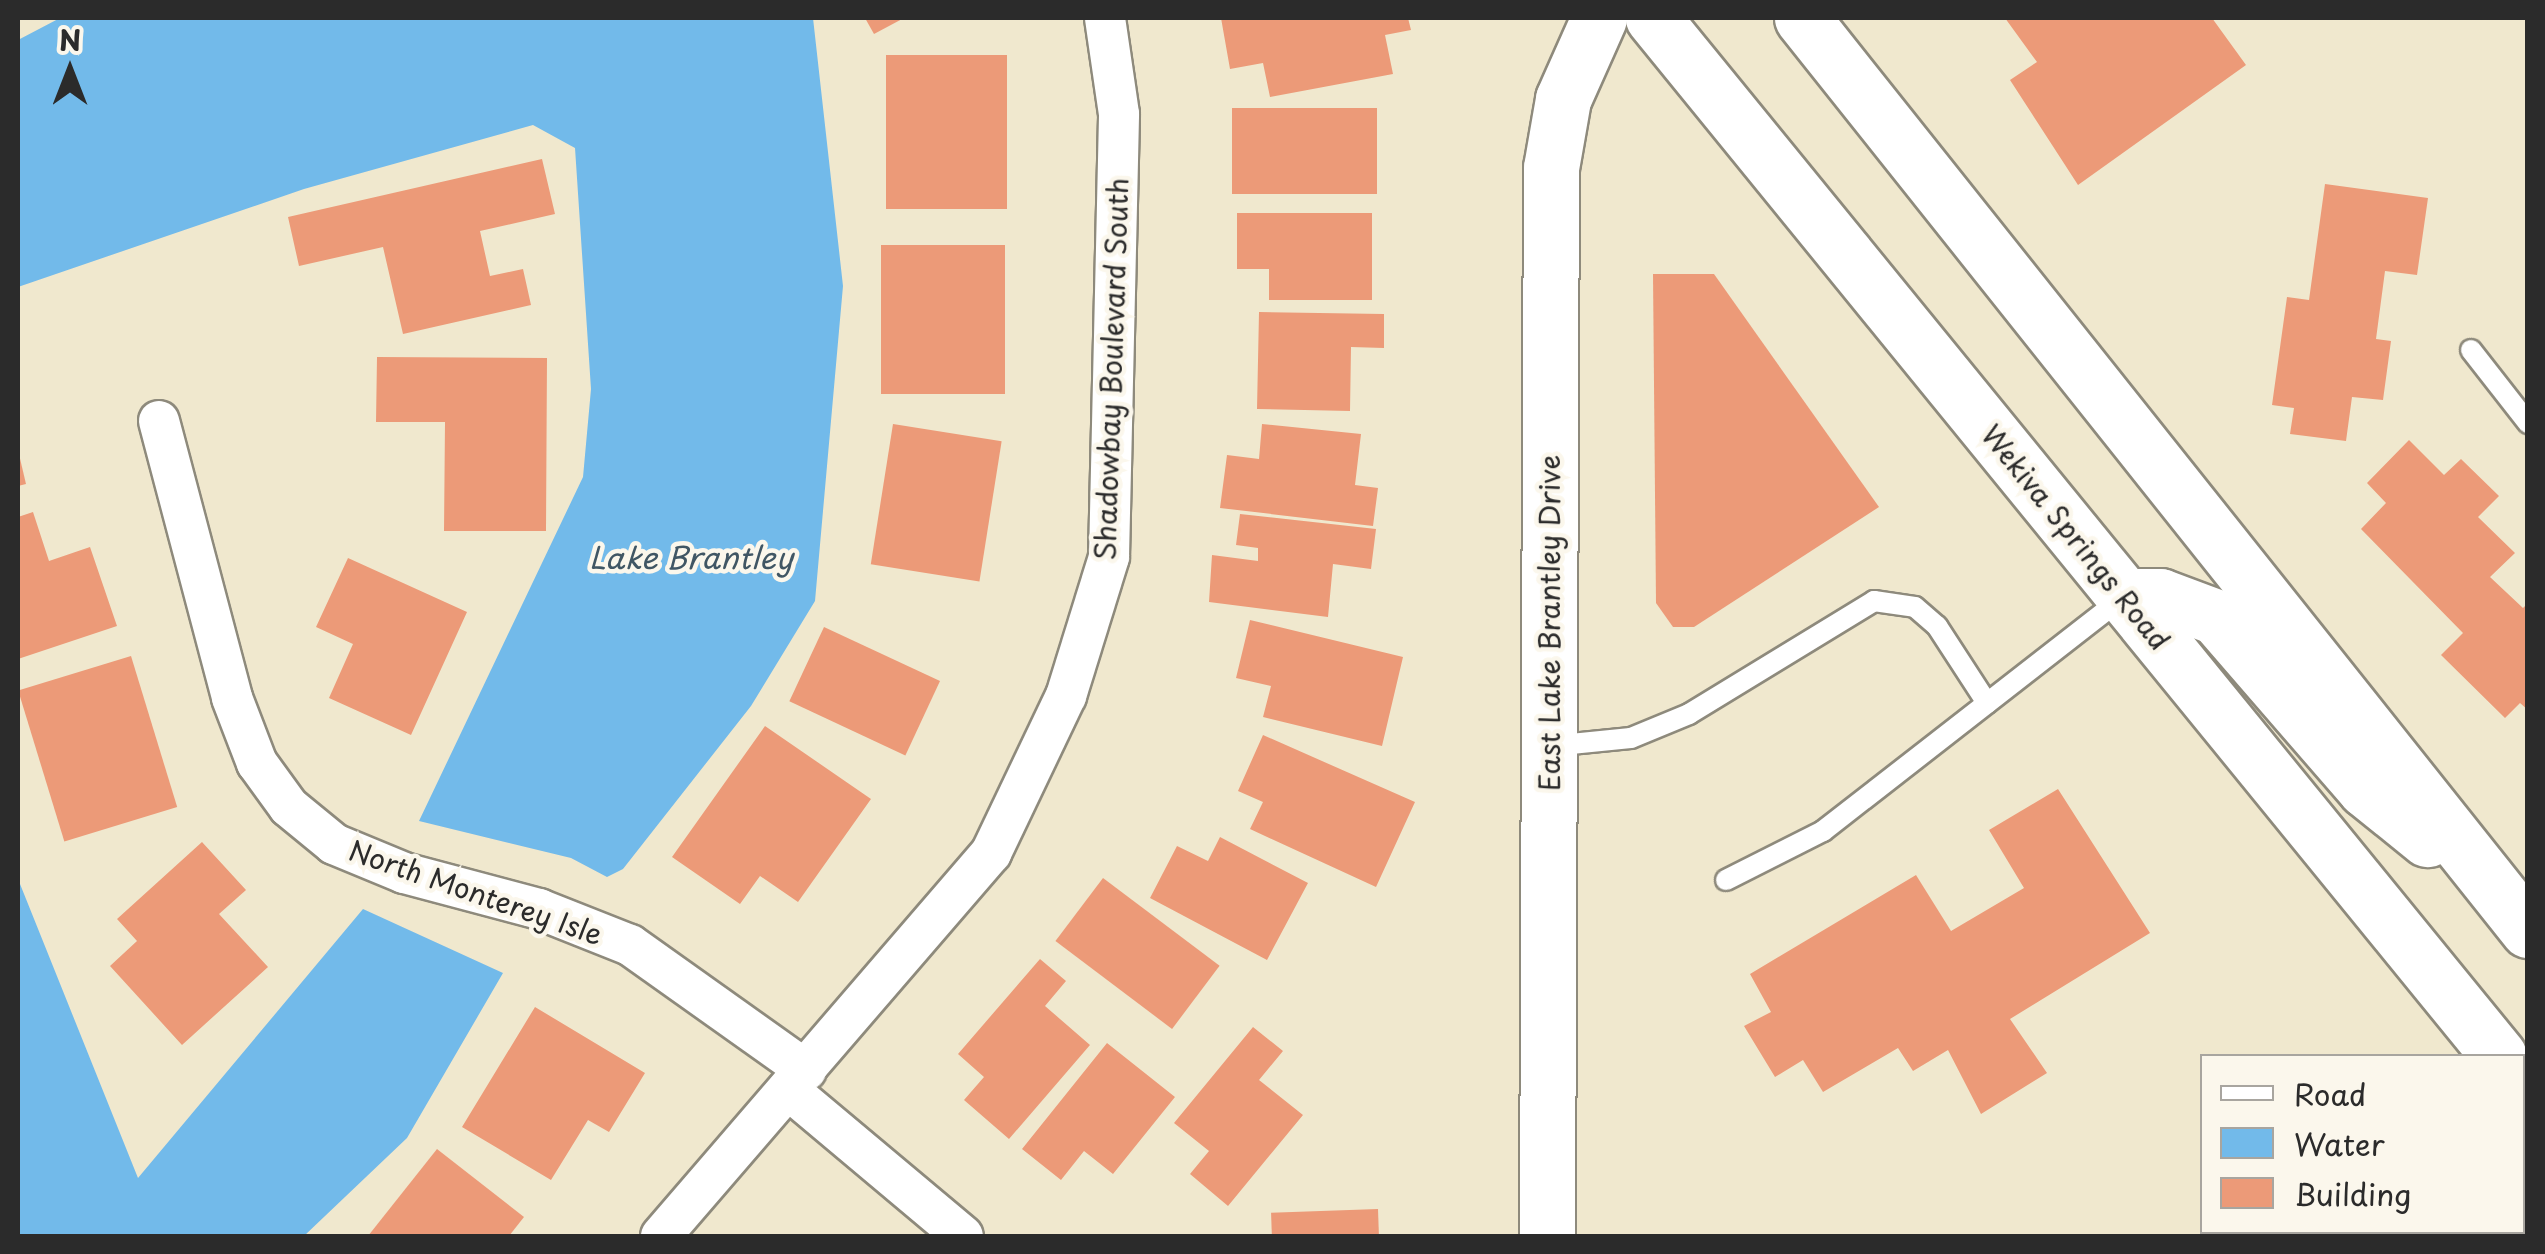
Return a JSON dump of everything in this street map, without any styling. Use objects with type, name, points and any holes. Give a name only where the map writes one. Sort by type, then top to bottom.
[{"type":"main road","points":[[1554,18],[1563,99]]},
{"type":"main road","name":"East Lake Brantley Drive","points":[[1547,1236],[1551,168],[1563,99],[1600,18]]},
{"type":"main road","name":"Wekiva Springs Road","points":[[1653,18],[2497,1054]]},
{"type":"main road","points":[[1821,31],[2515,915]]},
{"type":"main road","points":[[2124,596],[2160,596],[2216,617],[2365,789],[2515,915]]},
{"type":"street","name":"Shadowbay Boulevard South","points":[[660,1236],[991,852],[1066,696],[1110,557],[1119,114],[1105,18]]},
{"type":"street","name":"North Monterey Isle","points":[[159,421],[232,698],[257,763],[290,808],[334,844],[404,873],[630,945],[798,1080],[962,1236]]},
{"type":"lane","points":[[2471,350],[2528,423]]},
{"type":"lane","points":[[1726,880],[1824,831],[2124,596]]},
{"type":"lane","points":[[1548,746],[1632,738],[1688,714],[1874,601],[1914,607],[1937,626],[1987,703]]},
{"type":"water","name":"Lake Brantley","points":[[60,18],[813,18],[843,286],[815,601],[751,706],[623,869],[607,877],[571,858],[419,821],[583,477],[591,389],[575,148],[533,125],[304,189],[18,287],[18,40]]},
{"type":"water","points":[[18,879],[138,1178],[363,909],[503,973],[407,1138],[304,1236],[18,1236]]},
{"type":"building","points":[[865,18],[904,18],[874,34]]},
{"type":"building","points":[[1221,18],[1408,18],[1411,30],[1385,35],[1393,74],[1270,97],[1263,63],[1230,69]]},
{"type":"building","points":[[2005,18],[2212,18],[2246,65],[2078,185],[2010,80],[2037,62]]},
{"type":"building","points":[[886,55],[1007,55],[1007,209],[886,209]]},
{"type":"building","points":[[1232,108],[1377,108],[1377,194],[1232,194]]},
{"type":"building","points":[[542,159],[555,214],[480,231],[490,276],[523,269],[531,305],[403,334],[383,247],[299,266],[288,217]]},
{"type":"building","points":[[2325,184],[2428,198],[2417,275],[2385,271],[2376,339],[2391,341],[2383,400],[2352,397],[2346,441],[2290,434],[2294,408],[2272,405],[2287,297],[2309,300]]},
{"type":"building","points":[[1237,213],[1372,213],[1372,300],[1269,300],[1269,269],[1237,269]]},
{"type":"building","points":[[881,245],[1005,245],[1005,394],[881,394]]},
{"type":"building","points":[[1653,274],[1714,274],[1879,507],[1694,627],[1673,627],[1656,603]]},
{"type":"building","points":[[1259,312],[1384,314],[1384,348],[1351,347],[1350,411],[1257,409]]},
{"type":"building","points":[[377,357],[547,358],[546,531],[444,531],[445,422],[376,422]]},
{"type":"building","points":[[893,424],[1002,441],[979,581],[871,564]]},
{"type":"building","points":[[1262,424],[1361,434],[1355,485],[1378,488],[1373,526],[1220,508],[1227,455],[1259,459]]},
{"type":"building","points":[[2409,440],[2444,475],[2461,459],[2499,496],[2478,517],[2515,553],[2490,577],[2523,608],[2528,603],[2528,710],[2520,703],[2505,718],[2441,655],[2463,633],[2361,529],[2386,503],[2367,483]]},
{"type":"building","points":[[18,450],[26,484],[18,486]]},
{"type":"building","points":[[33,512],[49,561],[90,547],[117,626],[18,659],[18,517]]},
{"type":"building","points":[[1240,514],[1376,529],[1371,569],[1333,564],[1328,617],[1209,602],[1212,555],[1258,561],[1258,548],[1236,545]]},
{"type":"building","points":[[348,558],[467,612],[411,735],[329,698],[353,644],[316,627]]},
{"type":"building","points":[[1250,620],[1403,657],[1382,746],[1263,717],[1271,686],[1236,678]]},
{"type":"building","points":[[824,627],[940,681],[905,755],[789,701]]},
{"type":"building","points":[[131,656],[177,807],[64,842],[18,690]]},
{"type":"building","points":[[765,726],[871,799],[798,902],[760,876],[740,904],[672,857]]},
{"type":"building","points":[[1263,735],[1415,802],[1376,887],[1250,829],[1263,802],[1238,791]]},
{"type":"building","points":[[2058,789],[2150,933],[2010,1019],[2047,1073],[1981,1114],[1948,1050],[1913,1071],[1898,1048],[1823,1092],[1803,1060],[1775,1077],[1744,1026],[1771,1012],[1750,974],[1916,875],[1951,931],[2024,888],[1989,830]]},
{"type":"building","points":[[1220,837],[1308,883],[1267,960],[1150,898],[1177,846],[1208,861]]},
{"type":"building","points":[[202,842],[246,890],[219,914],[268,967],[182,1045],[110,966],[137,941],[117,919]]},
{"type":"building","points":[[1103,878],[1220,966],[1172,1029],[1055,941]]},
{"type":"building","points":[[1040,959],[1066,981],[1045,1006],[1090,1045],[1009,1139],[964,1100],[984,1077],[958,1054]]},
{"type":"building","points":[[535,1007],[645,1073],[609,1132],[588,1120],[551,1180],[462,1127]]},
{"type":"building","points":[[1253,1027],[1283,1051],[1259,1080],[1303,1115],[1228,1206],[1190,1174],[1209,1151],[1174,1123]]},
{"type":"building","points":[[1107,1043],[1175,1097],[1113,1174],[1084,1151],[1061,1180],[1022,1149]]},
{"type":"building","points":[[437,1149],[524,1217],[509,1236],[368,1236]]},
{"type":"building","points":[[1378,1209],[1379,1236],[1272,1236],[1271,1213]]}]
